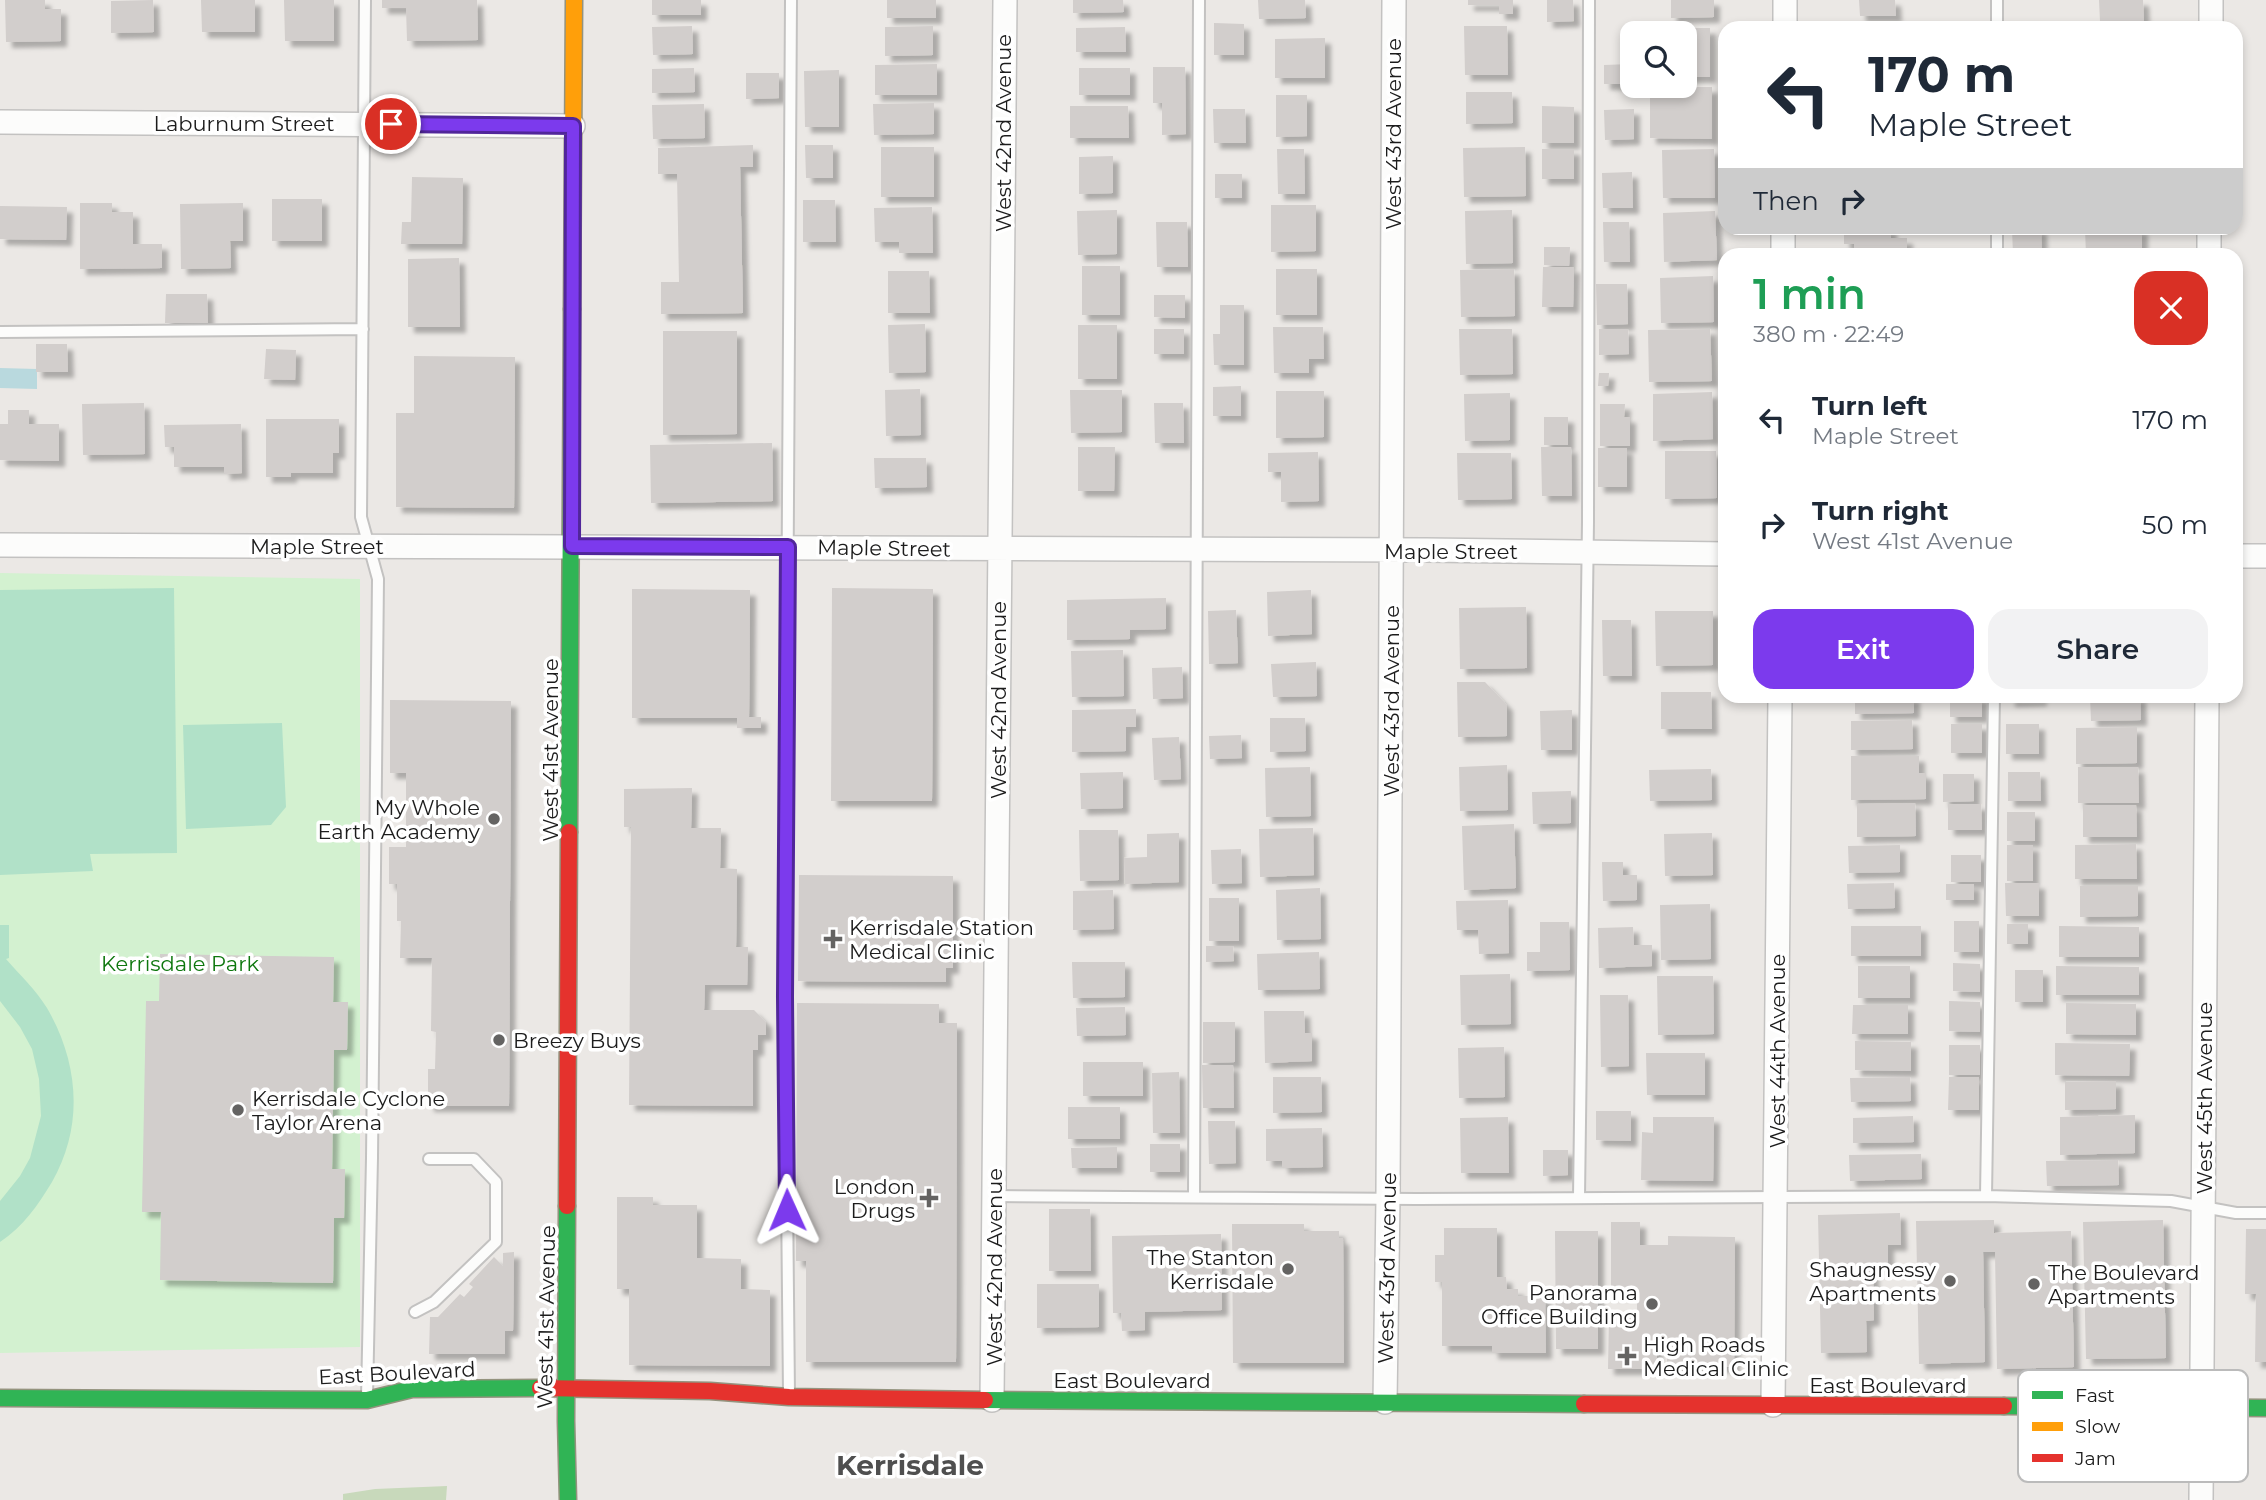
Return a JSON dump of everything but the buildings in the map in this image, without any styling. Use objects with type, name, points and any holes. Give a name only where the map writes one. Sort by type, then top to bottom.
[{"type":"street","name":"West 41st Avenue","points":[[568,1500],[566,1388],[573,0]]},
{"type":"street","name":"West 42nd Avenue","points":[[992,1400],[1004,0]]},
{"type":"street","name":"West 43rd Avenue","points":[[1385,1402],[1394,0]]},
{"type":"street","points":[[1785,0],[1785,21]]},
{"type":"street","points":[[2211,0],[2211,21]]},
{"type":"street","name":"Laburnum Street","points":[[0,122],[573,126]]},
{"type":"street","name":"Maple Street","points":[[0,544],[1718,554]]},
{"type":"street","points":[[2243,556],[2266,556]]},
{"type":"street","name":"West 44th Avenue","points":[[1773,1405],[1780,703]]},
{"type":"street","name":"West 45th Avenue","points":[[2202,1370],[2207,703]]},
{"type":"street","name":"East Boulevard","points":[[0,1398],[367,1400],[412,1390],[566,1388],[710,1391],[789,1397],[992,1400],[2018,1407]]},
{"type":"street","name":"East Boulevard","points":[[2248,1408],[2266,1408]]},
{"type":"street","name":"West 45th Avenue","points":[[2201,1482],[2201,1500]]},
{"type":"lane","points":[[365,0],[361,517],[378,579],[367,1400]]},
{"type":"lane","points":[[789,1397],[785,997],[792,0]]},
{"type":"lane","points":[[1194,1197],[1199,0]]},
{"type":"lane","points":[[1579,1197],[1587,552],[1589,0]]},
{"type":"lane","points":[[1997,0],[1997,21]]},
{"type":"lane","points":[[0,332],[363,329]]},
{"type":"lane","points":[[1986,1196],[1994,703]]},
{"type":"lane","points":[[415,1312],[434,1302],[496,1242],[496,1182],[474,1159],[429,1158]]},
{"type":"lane","points":[[994,1196],[1776,1199],[1986,1196],[2171,1201],[2236,1213],[2266,1213]]},
{"type":"green space","name":"Kerrisdale Park","points":[[0,573],[360,579],[360,1347],[0,1353]]},
{"type":"green space","points":[[174,588],[177,853],[90,854],[93,871],[0,875],[0,590]]},
{"type":"green space","points":[[282,723],[286,807],[271,825],[186,829],[183,725]]},
{"type":"green space","points":[[0,925],[9,925],[9,958],[6,959],[43,1001],[58,1029],[66,1051],[74,1095],[69,1139],[52,1182],[16,1230],[0,1242],[0,1201],[30,1158],[41,1116],[39,1079],[32,1049],[20,1027],[0,1001]]},
{"type":"green space","points":[[447,1486],[446,1500],[343,1500],[343,1494],[375,1489]]},
{"type":"water","points":[[0,368],[37,369],[37,389],[0,388]]},
{"type":"traffic: fast","points":[[569,832],[572,309]]},
{"type":"traffic: fast","points":[[567,1206],[568,1500]]},
{"type":"traffic: fast","points":[[0,1398],[367,1400],[412,1389],[540,1388]]},
{"type":"traffic: fast","points":[[985,1400],[1584,1404]]},
{"type":"traffic: fast","points":[[2004,1406],[2018,1406]]},
{"type":"traffic: fast","points":[[2248,1408],[2266,1408]]},
{"type":"traffic: slow","points":[[572,309],[574,0]]},
{"type":"traffic: jam","points":[[567,1206],[569,832]]},
{"type":"traffic: jam","points":[[540,1388],[710,1391],[789,1397],[985,1400]]},
{"type":"traffic: jam","points":[[1584,1404],[2004,1406]]},
{"type":"place","name":"My Whole Earth Academy","points":[[494,819]]},
{"type":"place","name":"Kerrisdale Station Medical Clinic","points":[[833,939]]},
{"type":"place","name":"Breezy Buys","points":[[499,1040]]},
{"type":"place","name":"Kerrisdale Cyclone Taylor Arena","points":[[238,1110]]},
{"type":"place","name":"London Drugs","points":[[929,1198]]},
{"type":"place","name":"The Stanton Kerrisdale","points":[[1288,1269]]},
{"type":"place","name":"Shaugnessy Apartments","points":[[1950,1281]]},
{"type":"place","name":"The Boulevard Apartments","points":[[2034,1284]]},
{"type":"place","name":"Panorama Office Building","points":[[1652,1304]]},
{"type":"place","name":"High Roads Medical Clinic","points":[[1627,1356]]},
{"type":"district","name":"Kerrisdale","points":[[910,1465]]},
{"type":"route","points":[[391,124],[573,126],[572,546],[788,547],[785,997],[787,1210]]}]
